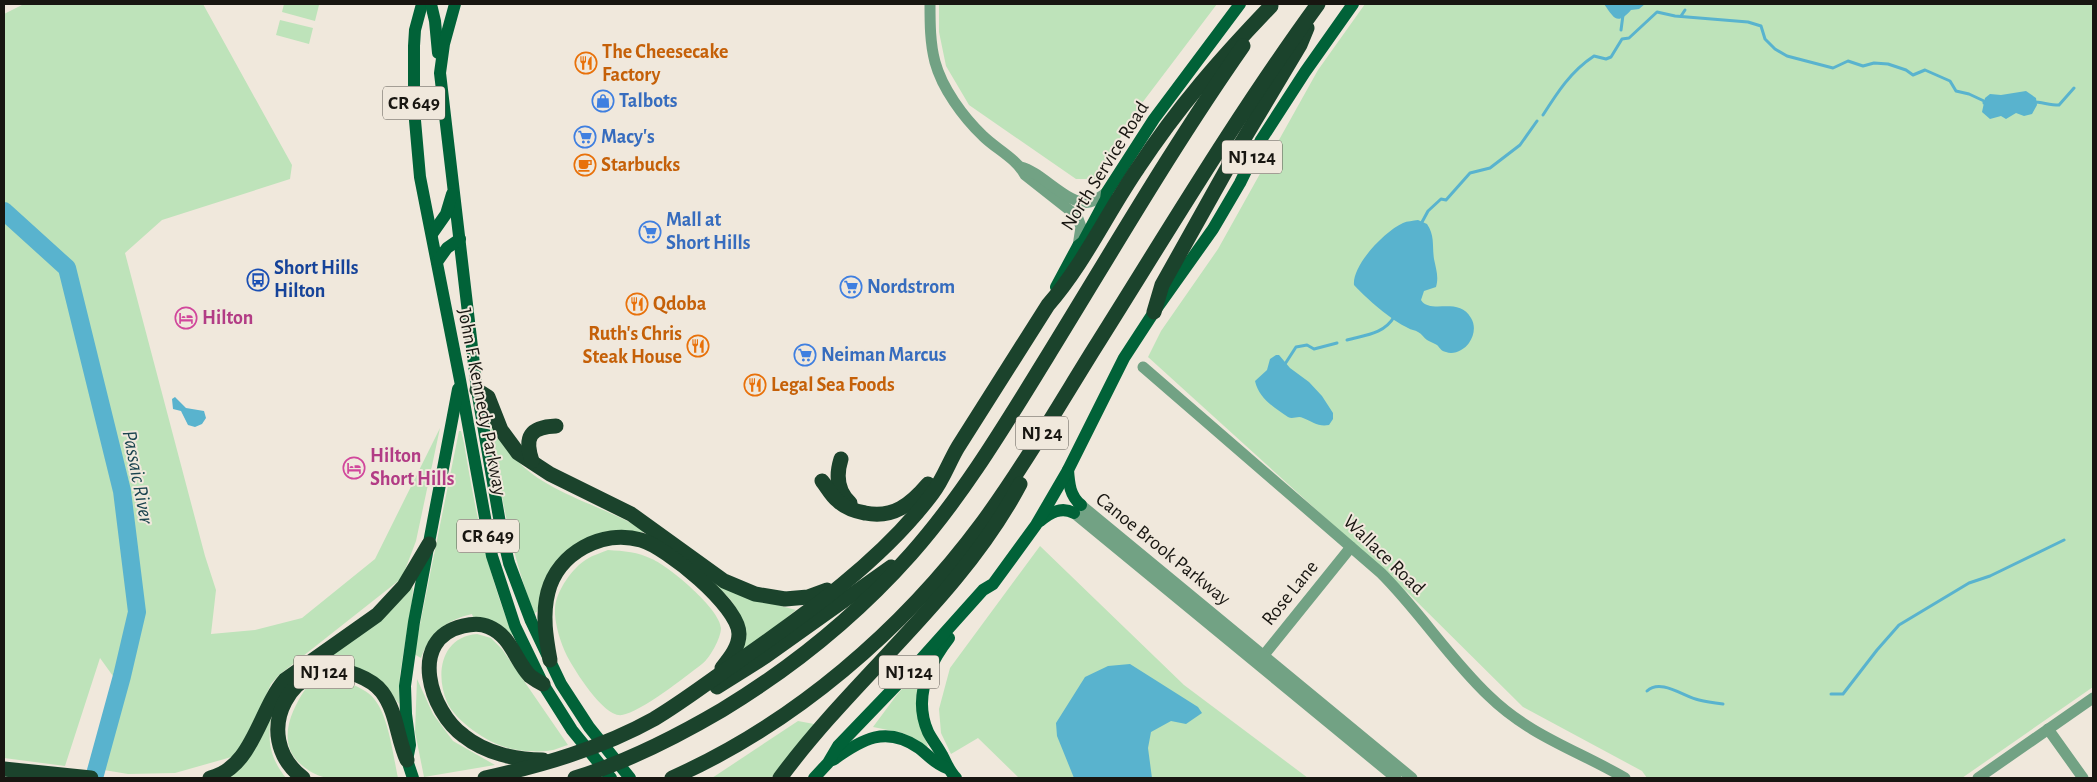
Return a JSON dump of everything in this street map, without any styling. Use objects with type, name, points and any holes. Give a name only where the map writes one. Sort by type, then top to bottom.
[{"type":"highway","points":[[485,778],[530,768],[557,759],[625,733],[655,718],[849,580],[907,524],[928,499],[955,452],[1048,305],[1066,285],[1137,169],[1174,115],[1217,63],[1272,5]]},
{"type":"highway","name":"NJ 24","points":[[578,777],[650,749],[745,696],[810,651],[860,606],[911,553],[945,512],[977,468],[1194,119],[1272,5]]},
{"type":"highway","points":[[1154,312],[1162,285],[1300,45],[1317,5]]},
{"type":"highway","name":"NJ 24","points":[[675,777],[718,755],[767,726],[850,664],[890,628],[928,589],[982,523],[1017,473],[1248,104],[1317,5]]},
{"type":"highway","points":[[780,778],[826,720],[930,610],[963,569],[1008,507],[1072,384]]},
{"type":"highway","points":[[477,390],[488,397],[497,422],[506,439],[518,453],[550,474],[631,514],[724,581],[755,594],[793,600],[814,595],[849,580]]},
{"type":"highway","points":[[532,461],[528,443],[532,433],[541,427],[556,426]]},
{"type":"highway","points":[[822,481],[836,500],[846,507],[863,513],[885,515],[905,506],[918,495],[955,452]]},
{"type":"highway","points":[[841,459],[837,470],[840,491],[847,501],[863,513]]},
{"type":"highway","points":[[550,660],[545,631],[546,605],[548,592],[558,571],[574,553],[593,542],[608,538],[630,538],[649,542],[662,550],[707,586],[735,618],[739,634],[736,649],[715,677]]},
{"type":"highway","points":[[210,778],[221,775],[236,764],[275,693],[285,680],[377,615],[404,586],[429,544]]},
{"type":"highway","points":[[655,718],[673,714],[766,656],[839,602],[911,553]]},
{"type":"highway","points":[[543,684],[531,676],[505,638],[486,626],[468,624],[452,630],[435,645],[431,658],[430,683],[434,695],[442,714],[456,730],[477,745],[488,750],[522,759],[557,759]]},
{"type":"highway","name":"NJ 124","points":[[302,778],[292,769],[280,751],[276,734],[278,718],[291,692],[307,678],[324,672],[340,671],[352,673],[378,687],[389,702],[394,714],[401,747],[407,760]]},
{"type":"highway","points":[[4,769],[91,778]]},
{"type":"main road","name":"John F. Kennedy Parkway","points":[[422,4],[415,30],[414,108],[420,177],[460,380],[488,539],[515,626],[543,684],[572,730],[611,778]]},
{"type":"main road","points":[[431,4],[435,21],[440,73]]},
{"type":"main road","name":"John F. Kennedy Parkway","points":[[455,4],[444,44],[440,73],[477,390],[501,529],[510,563],[531,621],[561,684],[575,706],[630,778]]},
{"type":"main road","name":"North Service Road","points":[[1048,305],[1078,246],[1083,242],[1106,199],[1107,192],[1154,119],[1240,4]]},
{"type":"main road","name":"NJ 124","points":[[814,778],[828,764],[838,746],[914,667],[982,590],[993,584],[1036,525],[1068,470],[1124,358],[1213,229],[1240,183],[1261,140],[1304,72],[1353,4]]},
{"type":"main road","points":[[432,234],[446,214],[454,190]]},
{"type":"main road","points":[[437,262],[448,248],[460,239]]},
{"type":"main road","points":[[407,760],[410,745],[405,686],[414,622],[460,380]]},
{"type":"main road","points":[[1036,525],[1050,513],[1077,509],[1068,470]]},
{"type":"main road","points":[[956,778],[947,768],[943,756],[932,741],[924,721],[922,710],[923,690],[928,672],[934,660],[949,639],[988,594],[993,584]]},
{"type":"main road","points":[[828,764],[863,740],[891,736],[905,740],[921,750],[939,766],[947,768]]},
{"type":"main road","name":"NJ 124","points":[[407,760],[413,778]]},
{"type":"street","points":[[930,4],[932,52],[938,72],[948,89],[976,129],[1021,167],[1025,175],[1077,216],[1081,227],[1078,246]]},
{"type":"street","points":[[1021,167],[1030,169],[1065,194],[1082,203],[1097,199],[1107,192]]},
{"type":"street","name":"Wallace Road","points":[[1143,367],[1352,547],[1397,589],[1458,665],[1490,697],[1530,729],[1625,778]]},
{"type":"street","name":"Canoe Brook Parkway","points":[[1077,509],[1260,659],[1412,778]]},
{"type":"street","name":"Rose Lane","points":[[1260,659],[1352,547]]},
{"type":"street","name":"Canoe Brook Parkway","points":[[1260,659],[1396,778]]},
{"type":"street","points":[[1978,778],[2093,698]]},
{"type":"street","points":[[2048,729],[2083,778]]},
{"type":"green space","points":[[24,4],[203,4],[292,165],[290,179],[162,220],[125,253],[205,556],[216,590],[211,634],[255,630],[302,618],[375,559],[440,428],[416,541],[402,578],[279,675],[271,684],[258,714],[235,756],[175,773],[128,774],[104,770],[123,690],[100,658],[65,766],[4,758],[4,14]]},
{"type":"green space","points":[[284,4],[319,5],[315,21],[282,12]]},
{"type":"green space","points":[[939,4],[1217,4],[1139,107],[1095,179],[1076,179],[969,105],[946,66],[939,32]]},
{"type":"green space","points":[[1365,4],[2093,4],[2093,687],[1962,778],[1647,778],[1642,771],[1523,707],[1407,592],[1148,357],[1161,331],[1218,249],[1318,70]]},
{"type":"green space","points":[[280,20],[313,28],[309,44],[276,35]]},
{"type":"green space","points":[[488,415],[511,453],[527,470],[559,490],[647,532],[599,534],[543,591],[537,612],[534,613],[511,540]]},
{"type":"green space","points":[[459,431],[461,431],[464,443],[477,516],[489,564],[513,635],[510,636],[473,617],[472,614],[454,620],[440,629],[429,641],[421,658],[414,654]]},
{"type":"green space","points":[[1040,546],[1184,685],[1308,778],[1019,778],[978,738],[951,754],[941,733],[939,709],[950,668]]},
{"type":"green space","points":[[608,550],[636,553],[660,563],[693,589],[712,610],[721,628],[714,648],[702,664],[651,701],[640,708],[622,715],[615,714],[599,702],[576,672],[562,646],[555,614],[558,594],[571,574],[587,559]]},
{"type":"green space","points":[[708,577],[754,599],[796,610],[739,656],[738,611],[730,599]]},
{"type":"green space","points":[[412,587],[412,601],[400,674],[399,704],[391,693],[365,672],[344,666],[319,666],[319,662]]},
{"type":"green space","points":[[477,634],[491,638],[502,649],[568,745],[542,751],[522,751],[508,748],[491,741],[473,730],[451,709],[443,691],[442,669],[444,659],[455,642]]},
{"type":"green space","points":[[931,655],[920,679],[916,700],[919,721],[928,746],[926,748],[903,733],[873,727],[896,696]]},
{"type":"green space","points":[[417,679],[433,714],[453,741],[495,765],[424,777],[415,732]]},
{"type":"green space","points":[[345,681],[369,694],[380,708],[390,737],[398,778],[345,779],[325,777],[315,774],[304,767],[295,758],[290,749],[288,728],[295,707],[306,688]]},
{"type":"green space","points":[[271,718],[271,750],[286,778],[226,778]]},
{"type":"green space","points":[[798,721],[814,724],[771,778],[712,778]]},
{"type":"water","points":[[1604,4],[1645,4],[1639,9],[1631,10],[1619,19],[1613,16]]},
{"type":"water","points":[[2026,91],[2036,98],[2037,105],[2032,114],[2024,116],[2016,113],[2006,119],[2001,116],[1990,119],[1982,112],[1985,98],[1990,94],[2001,95]]},
{"type":"water","points":[[1418,220],[1427,224],[1431,233],[1437,276],[1436,287],[1424,291],[1421,300],[1431,306],[1459,308],[1471,318],[1474,324],[1473,334],[1467,346],[1462,350],[1449,353],[1443,351],[1416,331],[1394,320],[1372,303],[1354,285],[1358,268],[1379,241],[1387,233],[1403,223]]},
{"type":"water","points":[[1279,355],[1290,368],[1309,382],[1322,396],[1333,413],[1333,419],[1329,425],[1319,425],[1301,417],[1290,418],[1273,406],[1260,393],[1255,381],[1267,370],[1270,359]]},
{"type":"water","points":[[175,397],[186,408],[204,411],[206,418],[202,424],[195,427],[188,425],[181,411],[173,409],[172,399]]},
{"type":"water","points":[[1130,664],[1198,707],[1202,713],[1186,724],[1171,721],[1151,732],[1148,748],[1152,778],[1074,778],[1057,736],[1056,723],[1085,677],[1108,666]]},
{"type":"waterway","points":[[1681,16],[1685,10]]},
{"type":"waterway","points":[[1543,115],[1559,91],[1578,68],[1594,56],[1606,59],[1611,57],[1622,39],[1629,38],[1657,12],[1675,16],[1748,22],[1761,26],[1765,39],[1775,49],[1787,56],[1833,68],[1848,61],[1863,66],[1874,63],[1888,64],[1906,70],[1913,75],[1925,70],[1950,81],[1956,91],[1969,94],[1984,101],[1984,103]]},
{"type":"waterway","points":[[1621,30],[1623,15]]},
{"type":"waterway","points":[[2033,102],[2059,105],[2074,88]]},
{"type":"waterway","points":[[1421,224],[1428,211],[1441,199],[1446,200],[1470,173],[1490,168],[1520,145],[1537,121]]},
{"type":"waterway","name":"Passaic River","points":[[4,211],[67,268],[122,491],[137,612],[122,676],[94,778]]},
{"type":"waterway","points":[[1347,340],[1379,330],[1390,323],[1394,317]]},
{"type":"waterway","points":[[1285,364],[1296,347],[1307,345],[1314,349],[1337,343]]},
{"type":"waterway","points":[[1831,694],[1843,694],[1899,625],[1969,583],[1990,576],[2064,540]]},
{"type":"waterway","points":[[1647,691],[1659,686],[1666,687],[1699,700],[1723,704]]},
{"type":"place","name":"The Cheesecake Factory","points":[[586,63]]},
{"type":"place","name":"Talbots","points":[[603,101]]},
{"type":"place","name":"Macy's","points":[[585,137]]},
{"type":"place","name":"Starbucks","points":[[585,165]]},
{"type":"place","name":"Mall at Short Hills","points":[[650,232]]},
{"type":"place","name":"Short Hills Hilton","points":[[258,280]]},
{"type":"place","name":"Nordstrom","points":[[851,287]]},
{"type":"place","name":"Qdoba","points":[[637,304]]},
{"type":"place","name":"Hilton","points":[[186,318]]},
{"type":"place","name":"Ruth's Chris Steak House","points":[[698,346]]},
{"type":"place","name":"Neiman Marcus","points":[[805,355]]},
{"type":"place","name":"Legal Sea Foods","points":[[755,385]]},
{"type":"place","name":"Hilton Short Hills","points":[[354,468]]}]
